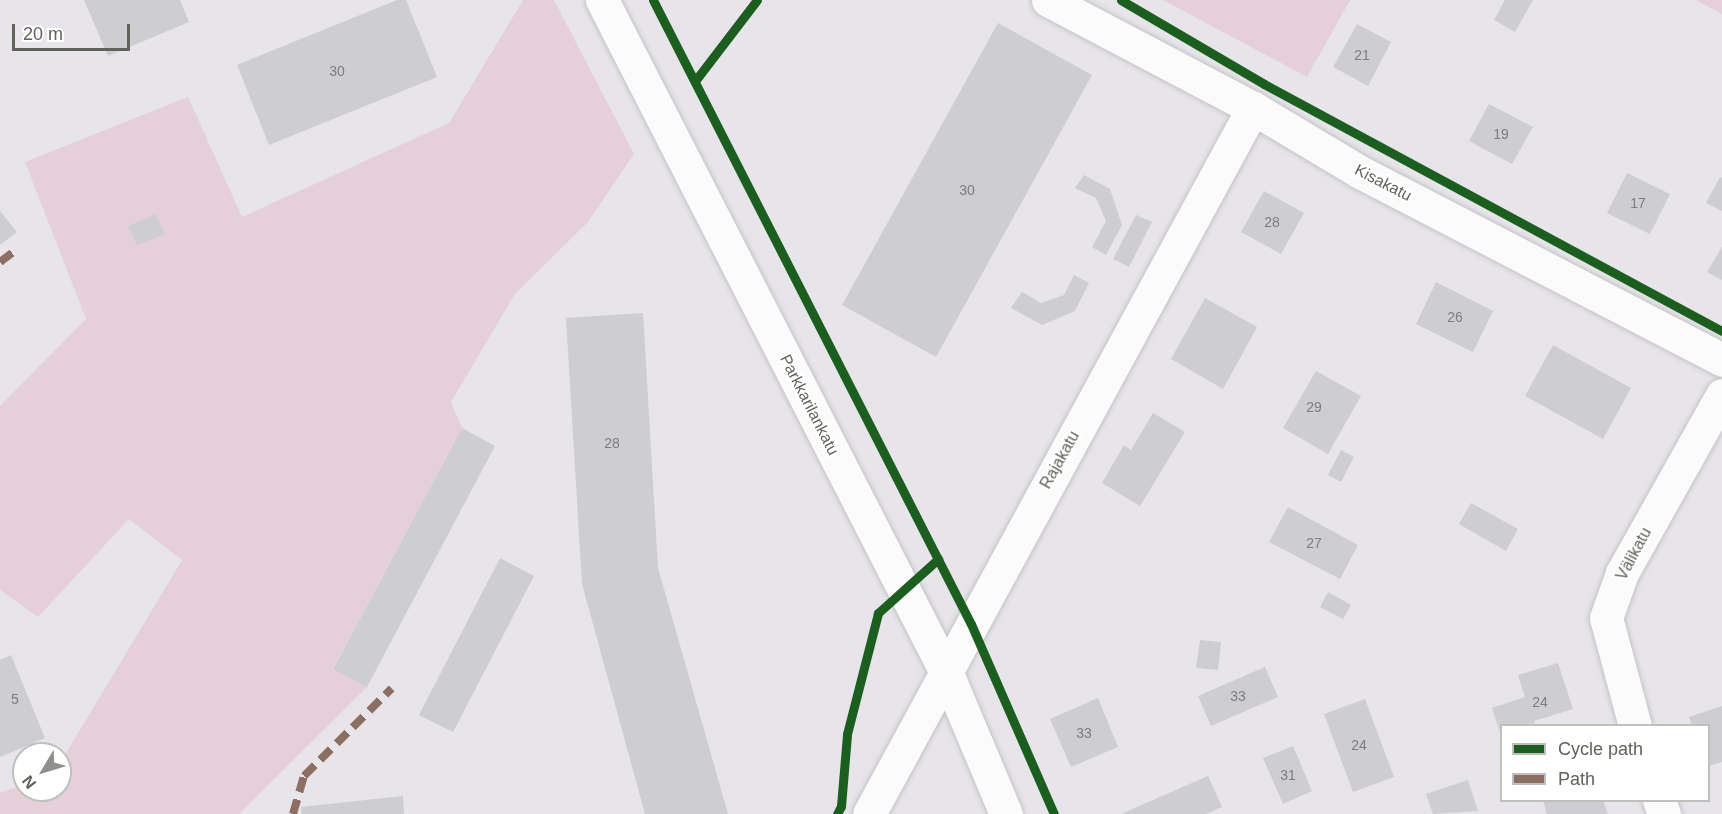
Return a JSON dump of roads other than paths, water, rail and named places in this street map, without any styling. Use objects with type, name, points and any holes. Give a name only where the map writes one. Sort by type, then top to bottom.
[{"type":"street","name":"Parkkarilankatu","points":[[602,0],[948,676],[1006,814]]},
{"type":"street","name":"Kisakatu","points":[[1048,0],[1253,108],[1360,172],[1722,360]]},
{"type":"street","name":"Rajakatu","points":[[869,814],[948,676],[971,624],[1253,108]]},
{"type":"street","name":"Välikatu","points":[[1634,724],[1606,618],[1622,573],[1722,395]]}]
